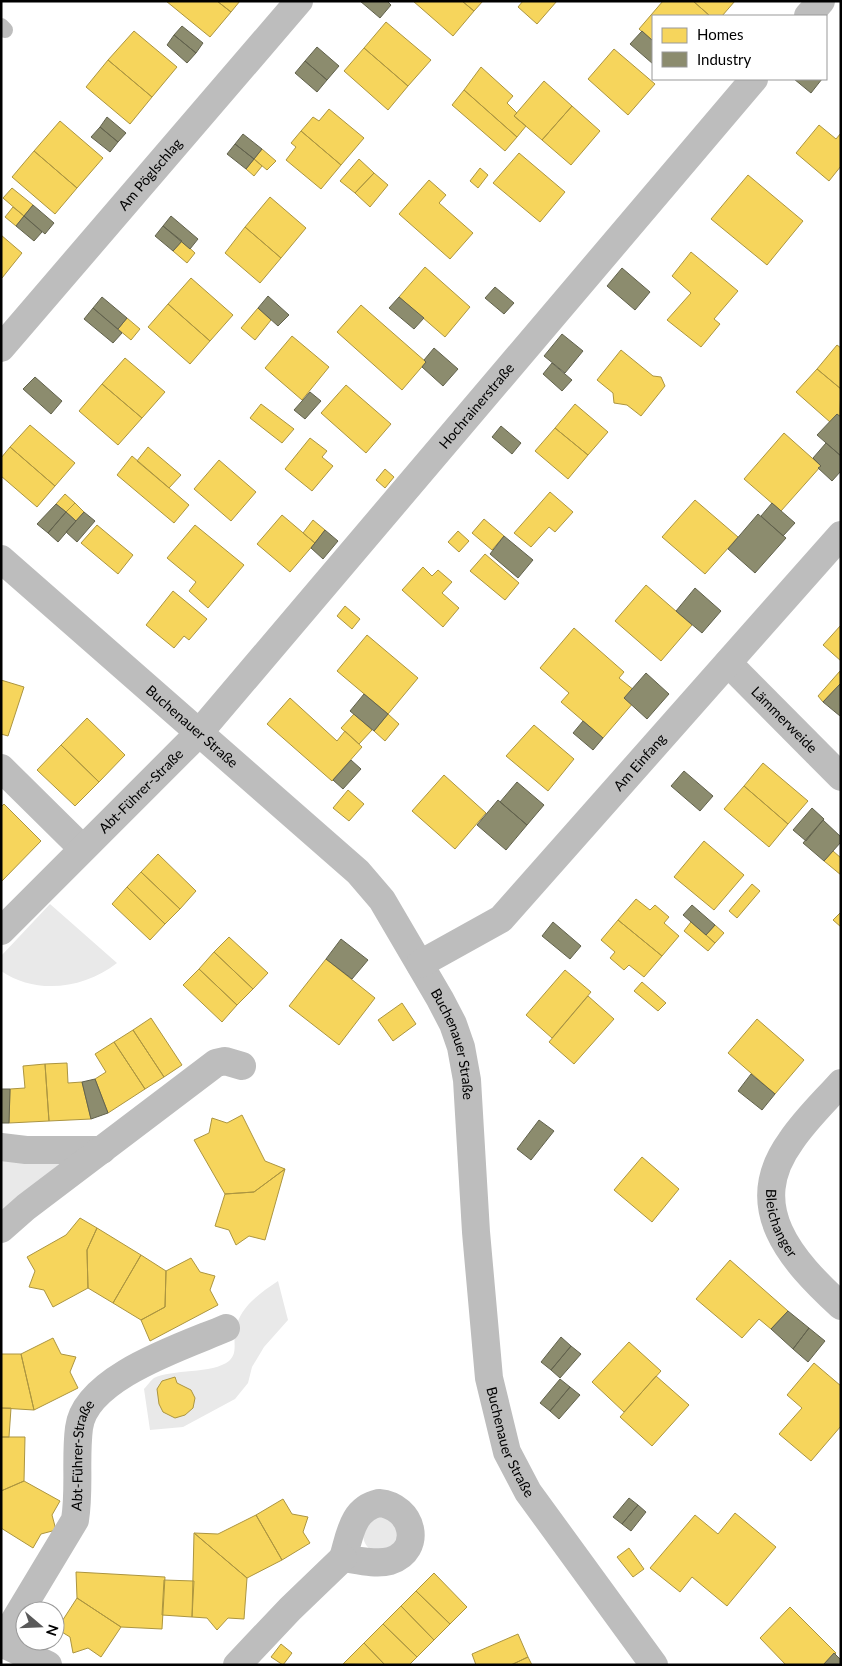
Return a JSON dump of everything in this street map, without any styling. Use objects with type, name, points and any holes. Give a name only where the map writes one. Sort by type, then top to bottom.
[{"type":"street","name":"Am Pöglschlag","points":[[1,348],[299,1]]},
{"type":"street","points":[[809,15],[821,1]]},
{"type":"street","name":"Hochrainerstraße","points":[[198,734],[753,80]]},
{"type":"street","name":"Am Einfang","points":[[420,964],[501,919],[841,535]]},
{"type":"street","name":"Buchenauer Straße","points":[[1,559],[198,734],[358,872],[382,900],[420,964],[453,1024],[467,1080],[476,1232],[487,1358],[497,1416],[507,1452],[528,1492],[654,1665]]},
{"type":"street","name":"Lämmerweide","points":[[728,663],[841,777]]},
{"type":"street","name":"Abt-Führer-Straße","points":[[1,931],[198,734]]},
{"type":"street","points":[[1,768],[82,848]]},
{"type":"street","points":[[1,1229],[114,1146],[216,1063],[225,1061],[242,1066]]},
{"type":"street","name":"Bleichanger","points":[[841,1083],[790,1141],[776,1166],[769,1195],[783,1241],[805,1269],[841,1306]]},
{"type":"street","points":[[1,1147],[26,1150],[114,1146]]},
{"type":"street","name":"Abt-Führer-Straße","points":[[48,1665],[1,1643],[75,1520],[79,1497],[79,1426],[91,1402],[109,1383],[136,1367],[226,1328]]},
{"type":"street","points":[[237,1665],[290,1609],[343,1558]]},
{"type":"shaded area","points":[[50,904],[117,963],[90,979],[60,986],[29,984],[1,971],[1,956]]},
{"type":"shaded area","points":[[69,1157],[1,1220],[1,1158]]},
{"type":"shaded area","points":[[278,1281],[288,1320],[264,1347],[252,1367],[248,1383],[235,1399],[183,1427],[150,1430],[144,1389],[150,1382],[161,1375],[213,1368],[229,1361],[232,1358],[235,1347],[237,1323],[245,1308],[257,1296]]},
{"type":"shaded area","points":[[376,1515],[399,1523],[396,1548],[372,1551],[364,1542],[363,1537],[366,1528]]},
{"type":"building: Homes","points":[[166,1],[217,1],[231,12],[210,37]]},
{"type":"building: Homes","points":[[217,1],[240,1],[231,12]]},
{"type":"building: Homes","points":[[413,1],[462,1],[474,11],[453,36]]},
{"type":"building: Homes","points":[[462,1],[483,1],[474,11]]},
{"type":"building: Homes","points":[[523,1],[557,1],[537,24],[518,7]]},
{"type":"building: Homes","points":[[663,1],[693,1],[709,15],[652,15],[652,40],[639,29]]},
{"type":"building: Homes","points":[[693,1],[735,1],[723,15],[709,15]]},
{"type":"building: Homes","points":[[386,22],[431,60],[408,86],[364,48]]},
{"type":"building: Homes","points":[[134,31],[177,67],[152,97],[108,60]]},
{"type":"building: Homes","points":[[364,48],[408,86],[388,110],[344,71]]},
{"type":"building: Homes","points":[[614,49],[655,84],[628,115],[588,79]]},
{"type":"building: Homes","points":[[108,60],[152,97],[130,124],[86,87]]},
{"type":"building: Homes","points":[[481,67],[513,96],[507,103],[517,113],[514,116],[526,126],[517,137],[464,90]]},
{"type":"building: Homes","points":[[544,81],[572,106],[542,140],[514,116]]},
{"type":"building: Homes","points":[[464,90],[517,137],[505,151],[452,105]]},
{"type":"building: Homes","points":[[572,106],[600,131],[571,165],[542,140]]},
{"type":"building: Homes","points":[[329,109],[364,138],[341,165],[301,131],[313,117],[319,121]]},
{"type":"building: Homes","points":[[60,121],[103,158],[77,188],[34,151]]},
{"type":"building: Homes","points":[[819,125],[836,139],[841,133],[841,166],[829,181],[796,153]]},
{"type":"building: Homes","points":[[301,131],[341,165],[321,189],[286,160],[296,147],[291,143]]},
{"type":"building: Homes","points":[[262,149],[276,161],[267,170],[254,159]]},
{"type":"building: Homes","points":[[34,151],[77,188],[55,214],[12,177]]},
{"type":"building: Homes","points":[[519,153],[565,192],[540,222],[493,183]]},
{"type":"building: Homes","points":[[254,159],[262,166],[254,176],[246,169]]},
{"type":"building: Homes","points":[[359,159],[374,173],[355,193],[340,181]]},
{"type":"building: Homes","points":[[480,168],[488,175],[478,188],[470,181]]},
{"type":"building: Homes","points":[[374,173],[388,185],[370,207],[355,193]]},
{"type":"building: Homes","points":[[748,175],[803,221],[767,265],[711,219]]},
{"type":"building: Homes","points":[[429,180],[446,195],[439,203],[473,233],[450,259],[399,214]]},
{"type":"building: Homes","points":[[12,188],[33,205],[24,216],[3,198]]},
{"type":"building: Homes","points":[[270,197],[306,228],[281,258],[245,227]]},
{"type":"building: Homes","points":[[13,207],[24,216],[16,226],[5,217]]},
{"type":"building: Homes","points":[[245,227],[281,258],[260,283],[225,253]]},
{"type":"building: Homes","points":[[1,235],[22,253],[2,278],[1,277]]},
{"type":"building: Homes","points":[[182,241],[195,253],[187,263],[173,251]]},
{"type":"building: Homes","points":[[691,252],[738,291],[714,319],[720,324],[701,347],[667,320],[691,293],[672,276]]},
{"type":"building: Homes","points":[[425,267],[470,307],[445,337],[399,297]]},
{"type":"building: Homes","points":[[191,278],[233,315],[210,341],[168,304]]},
{"type":"building: Homes","points":[[168,304],[210,341],[190,364],[148,327]]},
{"type":"building: Homes","points":[[361,305],[426,362],[402,390],[337,332]]},
{"type":"building: Homes","points":[[258,308],[271,320],[255,340],[241,328]]},
{"type":"building: Homes","points":[[127,318],[140,329],[131,340],[118,329]]},
{"type":"building: Homes","points":[[292,336],[329,367],[302,400],[265,368]]},
{"type":"building: Homes","points":[[837,345],[841,348],[841,389],[817,369]]},
{"type":"building: Homes","points":[[621,350],[653,376],[661,377],[665,386],[641,416],[627,405],[614,403],[613,393],[597,380]]},
{"type":"building: Homes","points":[[125,358],[165,392],[142,418],[102,384]]},
{"type":"building: Homes","points":[[817,369],[841,389],[839,430],[796,392]]},
{"type":"building: Homes","points":[[102,384],[142,418],[118,445],[79,411]]},
{"type":"building: Homes","points":[[346,385],[391,424],[366,453],[321,413]]},
{"type":"building: Homes","points":[[261,404],[294,429],[282,443],[250,418]]},
{"type":"building: Homes","points":[[575,404],[608,432],[588,455],[555,428]]},
{"type":"building: Homes","points":[[30,425],[75,463],[55,486],[10,447]]},
{"type":"building: Homes","points":[[555,428],[588,455],[568,479],[535,451]]},
{"type":"building: Homes","points":[[784,433],[821,466],[781,511],[744,479]]},
{"type":"building: Homes","points":[[310,438],[327,451],[322,457],[333,466],[312,491],[285,469]]},
{"type":"building: Homes","points":[[10,447],[55,486],[37,507],[1,476],[1,458]]},
{"type":"building: Homes","points":[[148,447],[181,475],[169,488],[137,461]]},
{"type":"building: Homes","points":[[132,456],[189,505],[174,523],[117,475]]},
{"type":"building: Homes","points":[[219,460],[256,492],[231,521],[194,489]]},
{"type":"building: Homes","points":[[385,469],[394,477],[385,488],[376,480]]},
{"type":"building: Homes","points":[[550,492],[573,512],[555,532],[549,527],[531,547],[514,533]]},
{"type":"building: Homes","points":[[65,494],[75,503],[66,512],[56,504]]},
{"type":"building: Homes","points":[[695,500],[738,537],[705,574],[662,537]]},
{"type":"building: Homes","points":[[75,503],[84,512],[76,521],[66,512]]},
{"type":"building: Homes","points":[[282,515],[315,543],[290,572],[257,544]]},
{"type":"building: Homes","points":[[484,519],[504,536],[492,550],[472,533]]},
{"type":"building: Homes","points":[[313,520],[325,530],[315,543],[303,533]]},
{"type":"building: Homes","points":[[97,525],[133,555],[118,574],[81,543]]},
{"type":"building: Homes","points":[[195,525],[244,565],[208,608],[189,591],[196,582],[167,558]]},
{"type":"building: Homes","points":[[458,531],[469,541],[459,552],[448,542]]},
{"type":"building: Homes","points":[[485,554],[519,583],[505,600],[470,571]]},
{"type":"building: Homes","points":[[423,567],[432,576],[438,570],[452,582],[442,593],[459,608],[443,627],[402,590]]},
{"type":"building: Homes","points":[[646,585],[692,625],[661,661],[615,621]]},
{"type":"building: Homes","points":[[173,591],[207,619],[189,640],[184,636],[174,648],[146,625]]},
{"type":"building: Homes","points":[[345,606],[360,619],[352,629],[337,616]]},
{"type":"building: Homes","points":[[841,625],[841,661],[823,645]]},
{"type":"building: Homes","points":[[574,628],[624,672],[619,678],[640,695],[603,738],[561,702],[569,693],[540,668]]},
{"type":"building: Homes","points":[[367,635],[418,678],[388,714],[337,671]]},
{"type":"building: Homes","points":[[840,671],[841,683],[823,702],[818,696]]},
{"type":"building: Homes","points":[[1,680],[24,687],[8,736],[1,734]]},
{"type":"building: Homes","points":[[290,698],[337,741],[345,731],[362,747],[332,781],[267,724]]},
{"type":"building: Homes","points":[[354,714],[372,730],[359,744],[341,728]]},
{"type":"building: Homes","points":[[388,714],[399,724],[385,741],[374,731]]},
{"type":"building: Homes","points":[[87,718],[125,755],[99,782],[61,745]]},
{"type":"building: Homes","points":[[534,725],[574,759],[548,791],[506,756]]},
{"type":"building: Homes","points":[[61,745],[99,782],[75,806],[37,770]]},
{"type":"building: Homes","points":[[763,763],[808,801],[788,824],[744,786]]},
{"type":"building: Homes","points":[[444,775],[486,813],[455,849],[412,811]]},
{"type":"building: Homes","points":[[744,786],[788,824],[769,847],[724,809]]},
{"type":"building: Homes","points":[[348,790],[364,804],[349,821],[333,808]]},
{"type":"building: Homes","points":[[4,804],[41,841],[1,882],[1,807]]},
{"type":"building: Homes","points":[[704,841],[744,875],[714,910],[674,877]]},
{"type":"building: Homes","points":[[833,851],[841,858],[841,875],[824,861]]},
{"type":"building: Homes","points":[[158,854],[196,891],[180,909],[141,872]]},
{"type":"building: Homes","points":[[141,872],[180,909],[165,924],[127,887]]},
{"type":"building: Homes","points":[[752,884],[760,891],[737,918],[729,911]]},
{"type":"building: Homes","points":[[127,887],[165,924],[150,940],[112,904]]},
{"type":"building: Homes","points":[[636,899],[650,910],[655,905],[669,917],[664,923],[679,936],[662,956],[618,920]]},
{"type":"building: Homes","points":[[841,912],[841,927],[833,920]]},
{"type":"building: Homes","points":[[618,920],[662,956],[644,977],[629,965],[624,970],[610,958],[615,952],[601,940]]},
{"type":"building: Homes","points":[[691,922],[715,943],[708,951],[684,931]]},
{"type":"building: Homes","points":[[715,925],[724,933],[715,943],[706,935]]},
{"type":"building: Homes","points":[[229,937],[268,973],[253,989],[214,952]]},
{"type":"building: Homes","points":[[214,952],[253,989],[237,1005],[199,969]]},
{"type":"building: Homes","points":[[326,959],[375,998],[339,1045],[289,1006]]},
{"type":"building: Homes","points":[[199,969],[237,1005],[222,1022],[183,985]]},
{"type":"building: Homes","points":[[565,970],[591,992],[552,1038],[526,1015]]},
{"type":"building: Homes","points":[[642,982],[666,1003],[658,1011],[634,991]]},
{"type":"building: Homes","points":[[588,996],[614,1019],[574,1064],[549,1042]]},
{"type":"building: Homes","points":[[402,1003],[416,1024],[393,1041],[378,1020]]},
{"type":"building: Homes","points":[[151,1018],[182,1065],[164,1077],[133,1030]]},
{"type":"building: Homes","points":[[757,1019],[804,1060],[775,1094],[728,1053]]},
{"type":"building: Homes","points":[[133,1030],[164,1077],[145,1089],[114,1042]]},
{"type":"building: Homes","points":[[114,1042],[145,1089],[108,1113],[95,1079],[106,1072],[95,1054]]},
{"type":"building: Homes","points":[[67,1063],[68,1083],[82,1082],[91,1119],[49,1121],[45,1064]]},
{"type":"building: Homes","points":[[45,1064],[49,1121],[9,1123],[10,1089],[25,1088],[23,1066]]},
{"type":"building: Homes","points":[[242,1115],[265,1161],[285,1169],[254,1192],[225,1194],[194,1140],[209,1133],[212,1118],[227,1123]]},
{"type":"building: Homes","points":[[642,1157],[679,1189],[652,1222],[614,1190]]},
{"type":"building: Homes","points":[[285,1169],[265,1240],[249,1236],[236,1245],[229,1230],[215,1226],[225,1194],[254,1192]]},
{"type":"building: Homes","points":[[80,1218],[97,1228],[87,1250],[88,1288],[53,1307],[44,1290],[29,1287],[35,1271],[27,1257],[66,1235]]},
{"type":"building: Homes","points":[[97,1228],[141,1255],[113,1303],[88,1288],[87,1250]]},
{"type":"building: Homes","points":[[141,1255],[166,1271],[165,1307],[141,1320],[113,1303]]},
{"type":"building: Homes","points":[[191,1258],[200,1272],[215,1276],[210,1290],[218,1305],[150,1341],[141,1320],[165,1307],[166,1271]]},
{"type":"building: Homes","points":[[730,1260],[788,1311],[771,1329],[759,1319],[742,1338],[696,1299]]},
{"type":"building: Homes","points":[[53,1338],[61,1354],[76,1357],[70,1372],[78,1388],[34,1410],[21,1354]]},
{"type":"building: Homes","points":[[629,1342],[661,1371],[624,1412],[592,1382]]},
{"type":"building: Homes","points":[[1,1354],[21,1354],[34,1410],[1,1408]]},
{"type":"building: Homes","points":[[814,1363],[841,1386],[841,1426],[811,1461],[779,1434],[802,1408],[787,1395]]},
{"type":"building: Homes","points":[[656,1376],[689,1405],[652,1446],[620,1417]]},
{"type":"building: Homes","points":[[175,1377],[177,1383],[191,1390],[195,1398],[193,1408],[185,1415],[175,1418],[163,1412],[159,1404],[157,1389],[162,1381]]},
{"type":"building: Homes","points":[[1,1408],[11,1408],[9,1437],[1,1437]]},
{"type":"building: Homes","points":[[1,1437],[25,1437],[24,1481],[1,1491]]},
{"type":"building: Homes","points":[[24,1481],[60,1501],[52,1515],[56,1530],[41,1534],[33,1548],[1,1528],[1,1491]]},
{"type":"building: Homes","points":[[283,1499],[292,1514],[308,1517],[303,1532],[310,1543],[282,1560],[256,1515]]},
{"type":"building: Homes","points":[[735,1513],[776,1547],[727,1606],[692,1577],[680,1592],[650,1568],[695,1515],[718,1534]]},
{"type":"building: Homes","points":[[256,1515],[282,1560],[247,1578],[194,1533],[218,1534]]},
{"type":"building: Homes","points":[[194,1533],[247,1578],[244,1619],[228,1618],[217,1630],[207,1618],[192,1617]]},
{"type":"building: Homes","points":[[629,1548],[644,1569],[633,1577],[617,1557]]},
{"type":"building: Homes","points":[[76,1572],[165,1577],[162,1629],[121,1627],[77,1598]]},
{"type":"building: Homes","points":[[434,1573],[467,1607],[450,1624],[416,1591]]},
{"type":"building: Homes","points":[[164,1580],[194,1581],[192,1617],[162,1615]]},
{"type":"building: Homes","points":[[416,1591],[450,1624],[434,1640],[401,1606]]},
{"type":"building: Homes","points":[[77,1598],[121,1627],[101,1657],[88,1648],[73,1653],[70,1637],[65,1634],[65,1617]]},
{"type":"building: Homes","points":[[401,1606],[434,1640],[417,1657],[383,1624]]},
{"type":"building: Homes","points":[[790,1607],[836,1653],[823,1665],[786,1665],[760,1638]]},
{"type":"building: Homes","points":[[383,1624],[417,1657],[409,1665],[385,1665],[364,1643]]},
{"type":"building: Homes","points":[[518,1634],[528,1657],[511,1665],[476,1665],[472,1654]]},
{"type":"building: Homes","points":[[364,1643],[385,1665],[343,1664]]},
{"type":"building: Homes","points":[[281,1644],[292,1653],[283,1665],[271,1657]]},
{"type":"building: Homes","points":[[528,1657],[532,1665],[511,1665]]},
{"type":"building: Industry","points":[[360,1],[387,1],[391,5],[380,18]]},
{"type":"building: Industry","points":[[182,26],[203,43],[196,53],[174,35]]},
{"type":"building: Industry","points":[[642,31],[652,40],[652,63],[630,44]]},
{"type":"building: Industry","points":[[174,35],[196,53],[187,63],[167,45]]},
{"type":"building: Industry","points":[[317,47],[339,66],[327,80],[305,61]]},
{"type":"building: Industry","points":[[305,61],[327,80],[317,92],[295,73]]},
{"type":"building: Industry","points":[[795,80],[821,80],[811,93]]},
{"type":"building: Industry","points":[[107,117],[126,133],[118,142],[100,127]]},
{"type":"building: Industry","points":[[100,127],[118,142],[110,152],[91,137]]},
{"type":"building: Industry","points":[[243,134],[262,149],[254,159],[235,144]]},
{"type":"building: Industry","points":[[235,144],[254,159],[246,169],[227,154]]},
{"type":"building: Industry","points":[[33,205],[54,223],[45,234],[24,216]]},
{"type":"building: Industry","points":[[24,216],[42,232],[34,241],[16,226]]},
{"type":"building: Industry","points":[[171,216],[198,239],[190,249],[163,226]]},
{"type":"building: Industry","points":[[163,226],[182,241],[173,251],[155,236]]},
{"type":"building: Industry","points":[[622,268],[650,292],[635,310],[607,286]]},
{"type":"building: Industry","points":[[495,287],[514,303],[504,314],[485,298]]},
{"type":"building: Industry","points":[[268,296],[289,315],[278,326],[258,308]]},
{"type":"building: Industry","points":[[102,297],[127,318],[118,329],[93,308]]},
{"type":"building: Industry","points":[[399,297],[424,318],[414,329],[389,308]]},
{"type":"building: Industry","points":[[93,308],[122,333],[113,343],[84,319]]},
{"type":"building: Industry","points":[[562,334],[583,351],[565,373],[544,356]]},
{"type":"building: Industry","points":[[434,348],[458,369],[443,386],[422,367],[426,362],[424,360]]},
{"type":"building: Industry","points":[[552,363],[572,380],[562,391],[543,374]]},
{"type":"building: Industry","points":[[35,377],[62,401],[51,414],[23,389]]},
{"type":"building: Industry","points":[[310,392],[321,401],[305,419],[294,410]]},
{"type":"building: Industry","points":[[837,414],[841,417],[841,456],[817,435]]},
{"type":"building: Industry","points":[[501,426],[521,443],[512,454],[492,437]]},
{"type":"building: Industry","points":[[826,443],[841,456],[841,471],[832,481],[818,468],[821,466],[813,458]]},
{"type":"building: Industry","points":[[772,503],[795,523],[783,536],[761,516]]},
{"type":"building: Industry","points":[[56,504],[66,512],[48,533],[37,524]]},
{"type":"building: Industry","points":[[66,512],[76,521],[58,542],[48,533]]},
{"type":"building: Industry","points":[[84,512],[95,521],[77,542],[66,532]]},
{"type":"building: Industry","points":[[758,514],[786,538],[755,573],[728,549]]},
{"type":"building: Industry","points":[[325,530],[338,541],[323,559],[311,548]]},
{"type":"building: Industry","points":[[504,536],[533,560],[518,578],[490,554]]},
{"type":"building: Industry","points":[[695,588],[721,611],[702,633],[676,611]]},
{"type":"building: Industry","points":[[646,673],[669,694],[647,719],[624,698]]},
{"type":"building: Industry","points":[[841,683],[841,716],[840,716],[823,702]]},
{"type":"building: Industry","points":[[364,694],[388,714],[374,731],[350,711]]},
{"type":"building: Industry","points":[[583,721],[603,738],[593,750],[573,733]]},
{"type":"building: Industry","points":[[351,760],[361,769],[343,789],[333,780]]},
{"type":"building: Industry","points":[[684,771],[713,796],[700,811],[671,786]]},
{"type":"building: Industry","points":[[517,782],[544,805],[527,825],[500,802]]},
{"type":"building: Industry","points":[[498,800],[527,825],[506,850],[477,825]]},
{"type":"building: Industry","points":[[812,808],[824,819],[806,841],[793,830]]},
{"type":"building: Industry","points":[[823,820],[841,837],[841,842],[824,861],[803,843]]},
{"type":"building: Industry","points":[[692,905],[715,925],[706,935],[683,915]]},
{"type":"building: Industry","points":[[553,922],[581,946],[570,959],[542,936]]},
{"type":"building: Industry","points":[[341,939],[368,960],[352,979],[326,959]]},
{"type":"building: Industry","points":[[751,1074],[775,1094],[762,1110],[738,1091]]},
{"type":"building: Industry","points":[[95,1079],[108,1113],[91,1119],[82,1082]]},
{"type":"building: Industry","points":[[1,1089],[10,1089],[9,1123],[1,1123]]},
{"type":"building: Industry","points":[[539,1120],[554,1131],[531,1160],[517,1149]]},
{"type":"building: Industry","points":[[788,1311],[809,1328],[793,1349],[771,1329]]},
{"type":"building: Industry","points":[[809,1328],[825,1341],[808,1362],[793,1349]]},
{"type":"building: Industry","points":[[561,1337],[571,1346],[551,1370],[541,1362]]},
{"type":"building: Industry","points":[[571,1346],[581,1354],[560,1378],[551,1370]]},
{"type":"building: Industry","points":[[560,1379],[570,1387],[550,1411],[540,1403]]},
{"type":"building: Industry","points":[[570,1387],[580,1395],[559,1419],[550,1411]]},
{"type":"building: Industry","points":[[629,1498],[638,1505],[622,1524],[613,1517]]},
{"type":"building: Industry","points":[[638,1505],[646,1512],[631,1531],[622,1524]]},
{"type":"building: Industry","points":[[834,1653],[841,1660],[841,1665],[823,1665]]}]
